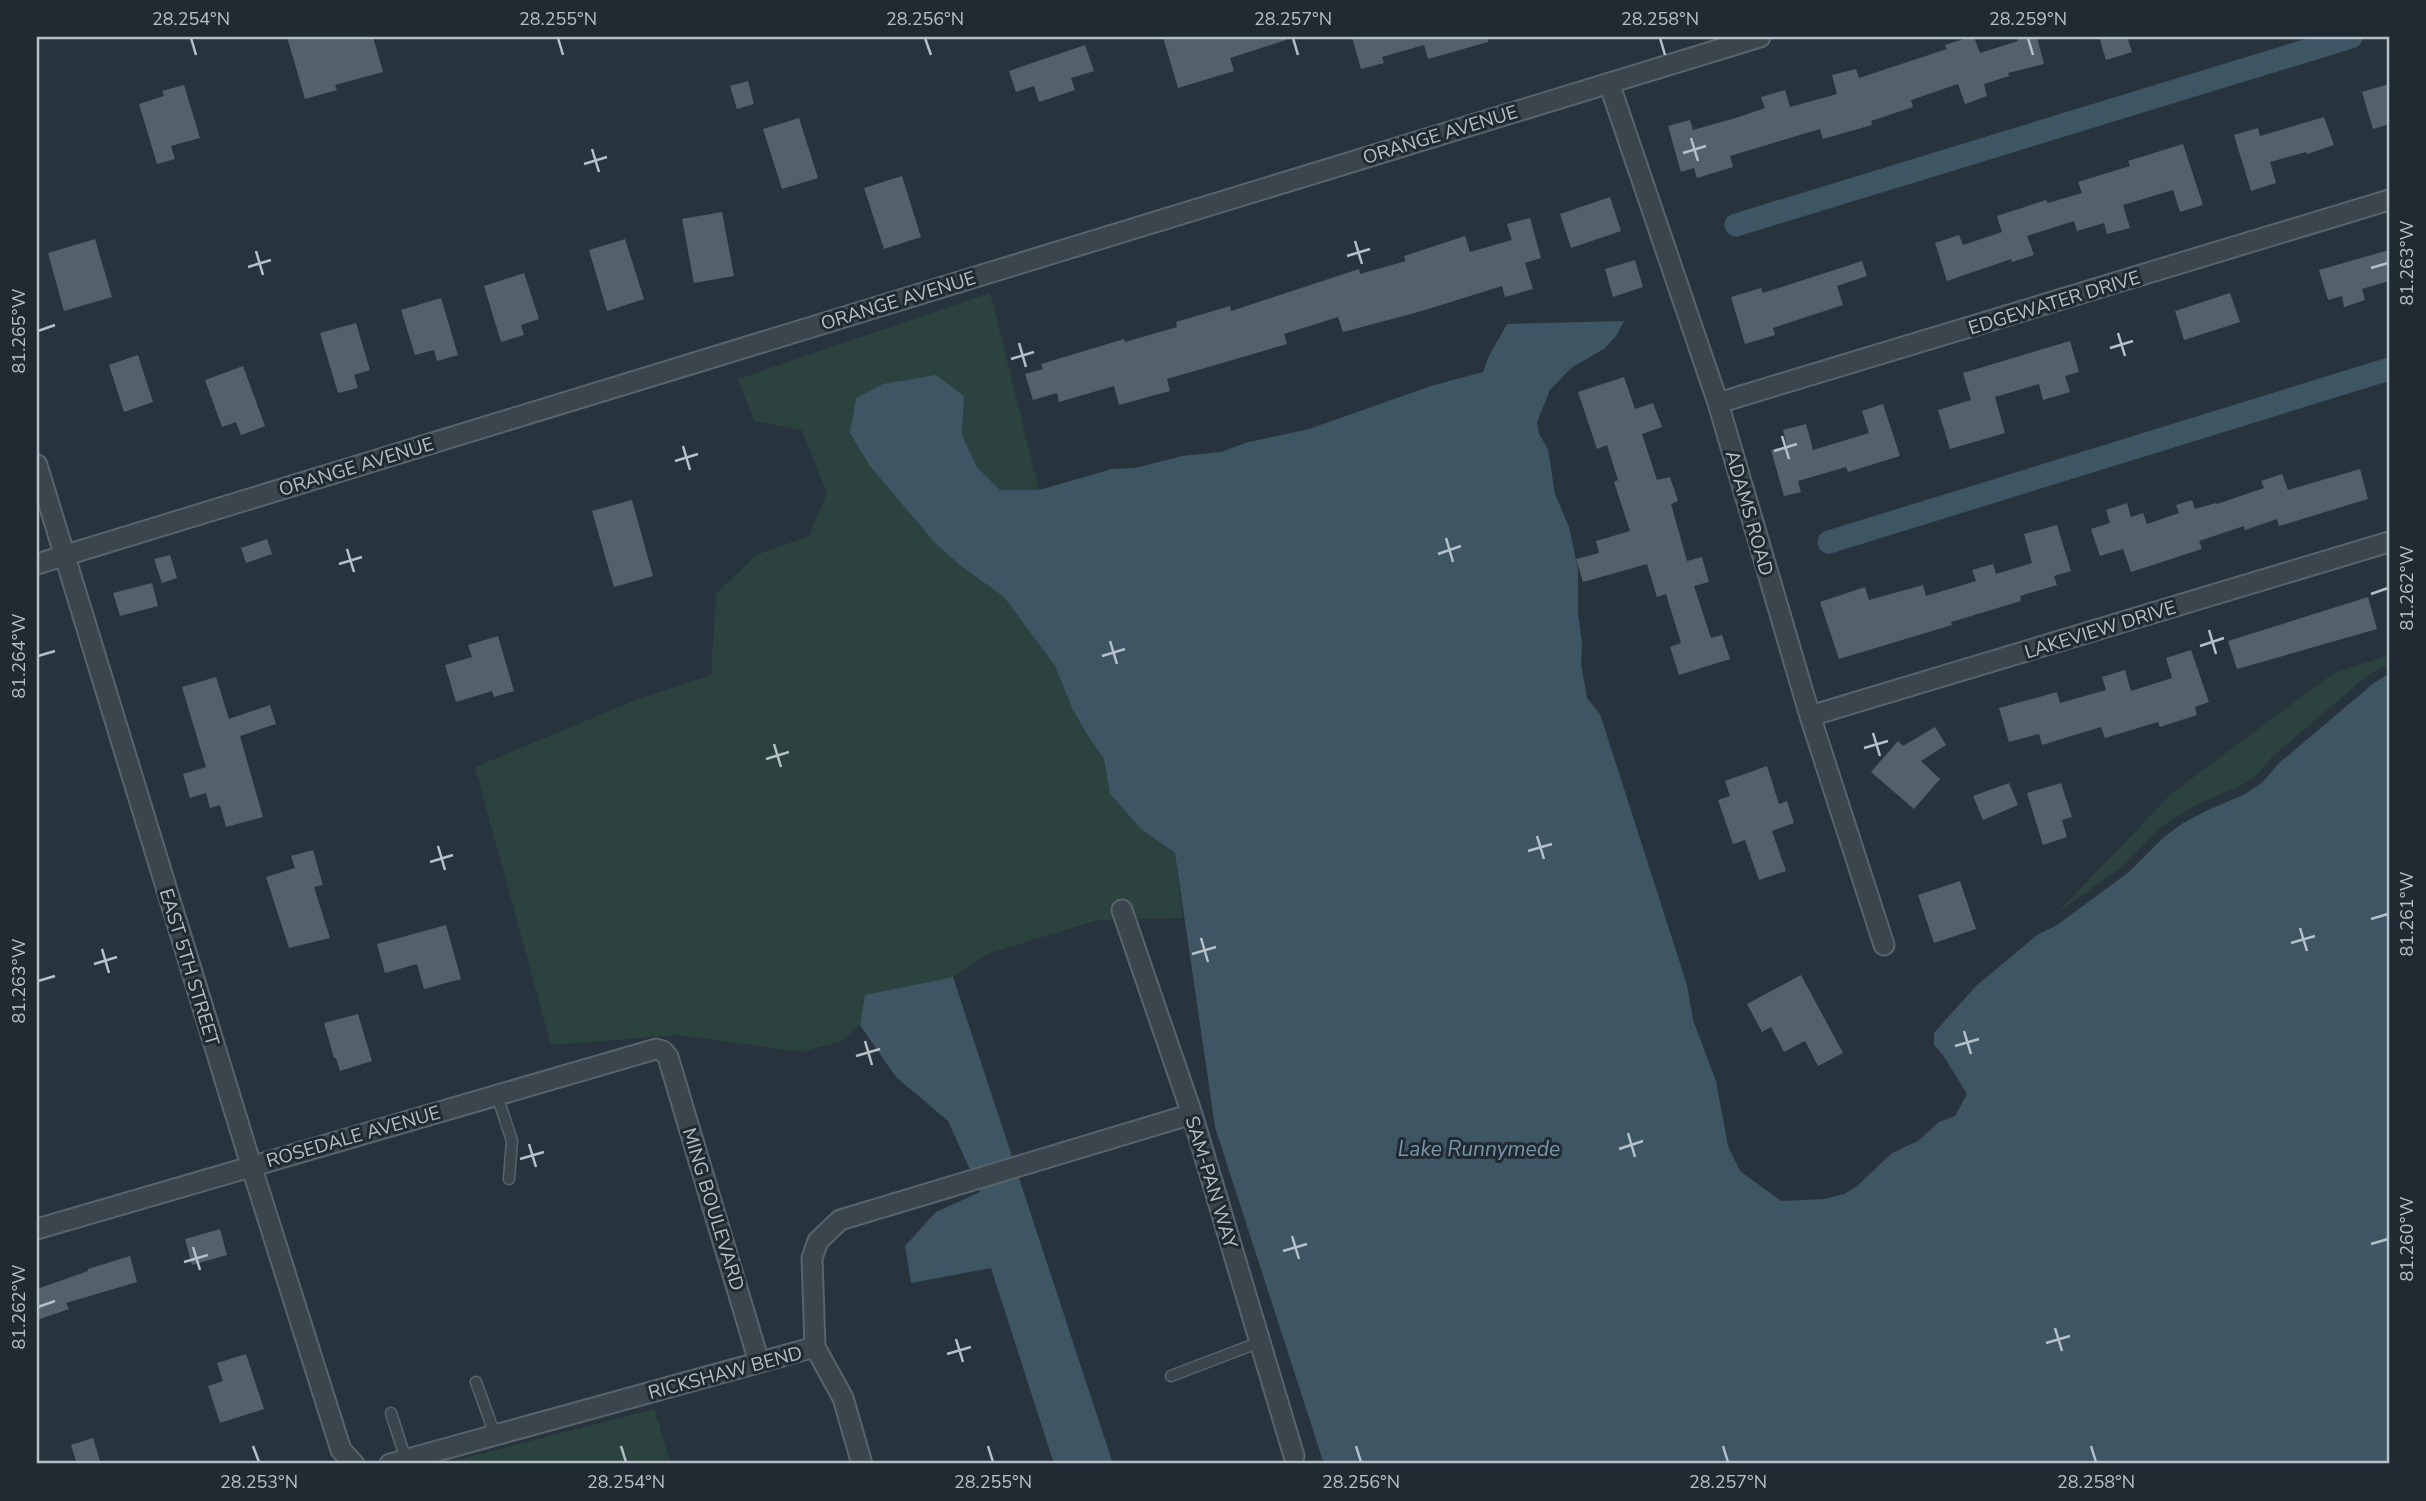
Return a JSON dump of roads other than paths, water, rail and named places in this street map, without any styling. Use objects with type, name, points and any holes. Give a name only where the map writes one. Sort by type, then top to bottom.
[{"type":"street","name":"ORANGE AVENUE","points":[[37,564],[1760,37]]},
{"type":"street","name":"ADAMS ROAD","points":[[1609,83],[1718,403],[1810,716],[1884,945]]},
{"type":"street","name":"EDGEWATER DRIVE","points":[[1718,403],[2389,200]]},
{"type":"street","name":"EAST 5TH STREET","points":[[37,465],[341,1450],[354,1464]]},
{"type":"street","name":"LAKEVIEW DRIVE","points":[[1810,716],[2389,542]]},
{"type":"street","name":"SAM-PAN WAY","points":[[1122,910],[1192,1114],[1294,1456]]},
{"type":"street","name":"ROSEDALE AVENUE","points":[[37,1229],[656,1049],[663,1051],[668,1057]]},
{"type":"street","name":"MING BOULEVARD","points":[[668,1057],[760,1362]]},
{"type":"street","name":"RICKSHAW BEND","points":[[398,1462],[815,1347],[812,1258],[818,1241],[840,1220],[1192,1114]]},
{"type":"street","points":[[815,1347],[843,1398],[862,1464]]},
{"type":"lane","points":[[497,1095],[512,1141],[509,1179]]},
{"type":"lane","points":[[1171,1376],[1260,1342]]},
{"type":"lane","points":[[476,1382],[495,1435]]},
{"type":"lane","points":[[391,1413],[398,1462]]},
{"type":"water","name":"Lake Runnymede","points":[[1624,321],[1616,336],[1604,349],[1571,368],[1550,390],[1537,422],[1539,434],[1548,449],[1555,494],[1569,527],[1578,569],[1581,664],[1587,698],[1600,714],[1687,985],[1693,1020],[1716,1081],[1728,1146],[1740,1171],[1781,1201],[1825,1199],[1844,1194],[1857,1186],[1892,1153],[1918,1141],[1939,1122],[1955,1116],[1967,1094],[1934,1045],[1934,1033],[1976,986],[2037,935],[2057,925],[2129,872],[2164,837],[2183,823],[2245,794],[2262,783],[2278,764],[2375,682],[2389,674],[2389,1464],[1324,1464],[1215,1127],[1175,853],[1141,829],[1110,794],[1104,759],[1072,708],[1055,666],[1004,597],[935,543],[870,466],[850,433],[856,398],[883,384],[936,375],[964,396],[962,435],[977,467],[1000,490],[1039,490],[1112,469],[1135,468],[1182,456],[1221,452],[1245,443],[1309,429],[1431,386],[1483,372],[1507,324]]},
{"type":"water","points":[[953,977],[1113,1464],[1054,1464],[991,1268],[911,1283],[905,1246],[936,1212],[980,1192],[948,1121],[896,1077],[860,1025],[865,995]]},
{"type":"waterway","points":[[1736,225],[2351,37]]},
{"type":"waterway","points":[[1829,542],[2389,369]]}]
